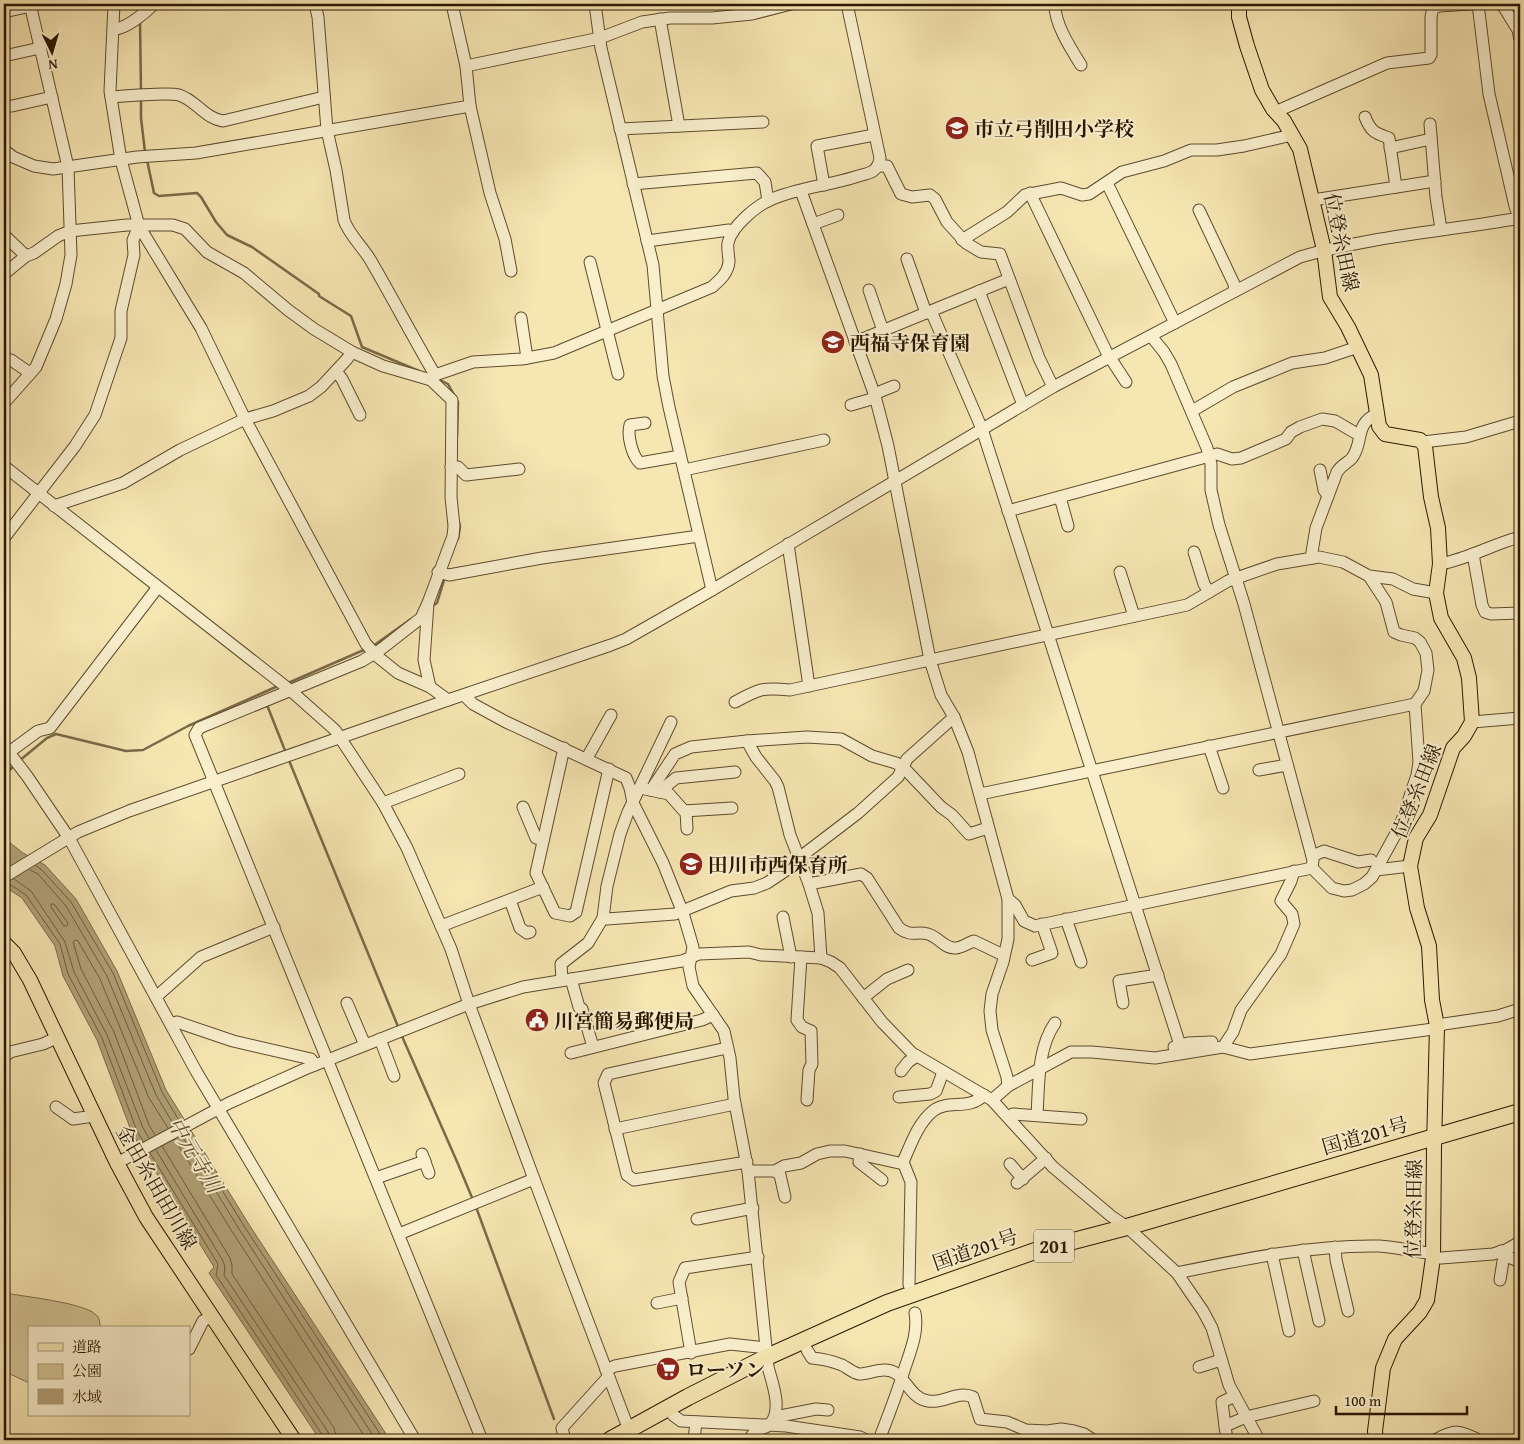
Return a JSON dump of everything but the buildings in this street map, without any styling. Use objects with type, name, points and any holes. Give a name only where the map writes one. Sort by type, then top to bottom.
[{"type":"highway","name":"国道201号","points":[[610,1440],[630,1436],[673,1415],[767,1357],[807,1350],[889,1312],[957,1286],[1131,1230],[1434,1142],[1520,1112]]},
{"type":"highway","name":"国道201号","points":[[1434,1142],[1520,1122]]},
{"type":"highway","name":"国道201号","points":[[630,1436],[767,1357],[887,1303],[1035,1251],[1131,1230]]},
{"type":"main road","name":"位登糸田線","points":[[1239,4],[1239,17],[1262,90],[1275,112],[1284,121],[1300,150],[1324,250],[1330,297],[1358,347],[1371,375],[1379,426],[1385,434],[1423,442]]},
{"type":"main road","points":[[1423,442],[1438,528],[1440,564],[1436,594],[1441,618],[1464,658],[1469,678],[1472,722]]},
{"type":"main road","name":"位登糸田線","points":[[1376,1440],[1375,1431],[1384,1368],[1395,1339],[1420,1312],[1427,1300],[1433,1258],[1437,1026],[1432,1000],[1429,946],[1418,908],[1410,866],[1416,838],[1430,815],[1453,748],[1464,736],[1472,722]]},
{"type":"main road","name":"金田糸田田川線","points":[[6,949],[30,980],[94,1116],[123,1161],[146,1217],[294,1440]]},
{"type":"street","points":[[114,4],[110,91],[121,160],[138,226],[201,328],[245,419],[366,644],[374,654],[398,672],[430,687],[448,700]]},
{"type":"street","points":[[114,29],[119,29],[136,19],[154,4]]},
{"type":"street","points":[[314,4],[318,17],[327,130],[346,227],[363,248],[433,378],[452,400],[450,497],[454,526],[453,536],[421,618],[374,654],[314,682],[199,728],[195,735],[482,1440]]},
{"type":"street","points":[[452,4],[466,66],[470,106],[490,193],[505,239],[510,271]]},
{"type":"street","points":[[595,4],[601,48],[653,265],[665,384],[712,590]]},
{"type":"street","points":[[466,66],[600,38],[642,22],[670,18],[712,18],[752,14],[791,4]]},
{"type":"street","points":[[4,274],[26,256],[58,236],[70,231],[127,225],[173,225],[185,229],[207,252],[244,273],[295,315],[352,352],[383,366],[433,378],[473,362],[527,358],[554,352],[712,287],[722,277],[729,263],[727,244],[733,232],[759,205],[801,190],[872,171],[878,166],[880,158],[847,4]]},
{"type":"street","points":[[1056,4],[1056,16],[1069,46],[1080,65]]},
{"type":"street","points":[[1275,112],[1387,63],[1429,58],[1433,8],[1471,4]]},
{"type":"street","points":[[4,877],[78,832],[129,811],[448,700],[611,646],[712,590],[1053,387],[1300,258],[1324,250],[1442,229],[1520,219],[1515,206],[1489,94],[1478,4]]},
{"type":"street","points":[[1502,4],[1518,30],[1520,39]]},
{"type":"street","points":[[4,12],[30,5],[68,167],[70,231],[70,255],[66,284],[56,319],[36,367],[4,403]]},
{"type":"street","points":[[660,20],[679,126]]},
{"type":"street","points":[[4,56],[40,48]]},
{"type":"street","points":[[111,97],[177,95],[188,100],[214,120],[223,121],[324,97]]},
{"type":"street","points":[[12,106],[52,97]]},
{"type":"street","points":[[6,155],[34,166],[68,167],[137,157],[196,153],[470,106]]},
{"type":"street","points":[[1365,117],[1368,127],[1373,132],[1389,138],[1396,187]]},
{"type":"street","points":[[620,129],[763,122]]},
{"type":"street","points":[[1430,124],[1435,181],[1442,229]]},
{"type":"street","points":[[824,185],[817,146],[874,135]]},
{"type":"street","points":[[962,240],[1007,212],[1025,194],[1061,188],[1082,195],[1089,194],[1122,172],[1164,161],[1191,150],[1217,150],[1244,146],[1292,135]]},
{"type":"street","points":[[1390,148],[1431,139]]},
{"type":"street","points":[[878,166],[887,166],[901,194],[912,197],[930,195],[935,199],[947,222],[962,240],[981,252],[1000,254],[1039,358],[1053,387]]},
{"type":"street","points":[[633,184],[757,174],[765,182],[768,201]]},
{"type":"street","points":[[1313,200],[1435,181]]},
{"type":"street","points":[[1107,183],[1175,324]]},
{"type":"street","points":[[801,190],[875,396],[888,446],[930,660],[941,695],[954,717],[968,752],[1008,899],[1009,928],[1004,954],[992,994],[990,1011],[992,1030],[1008,1086]]},
{"type":"street","points":[[1030,194],[1103,344],[1126,382]]},
{"type":"street","points":[[1199,210],[1234,284],[1240,289]]},
{"type":"street","points":[[813,224],[838,215]]},
{"type":"street","points":[[4,538],[75,446],[95,415],[121,338],[120,312],[134,255],[133,240],[138,226]]},
{"type":"street","points":[[647,241],[729,230],[733,232]]},
{"type":"street","points":[[4,235],[26,256]]},
{"type":"street","points":[[1226,253],[1240,289]]},
{"type":"street","points":[[906,259],[928,312],[982,429],[1180,1045]]},
{"type":"street","points":[[590,262],[618,374]]},
{"type":"street","points":[[856,342],[1009,279]]},
{"type":"street","points":[[869,290],[883,331]]},
{"type":"street","points":[[979,291],[1023,405]]},
{"type":"street","points":[[521,318],[527,358]]},
{"type":"street","points":[[1150,336],[1164,352],[1171,364],[1207,448],[1211,490],[1219,525],[1244,604],[1312,862],[1332,888],[1344,891],[1352,890],[1364,884],[1372,877],[1374,865],[1400,826],[1417,775],[1419,762],[1415,704],[1424,691],[1427,679],[1426,654],[1420,642],[1415,638],[1394,632],[1386,602],[1369,576]]},
{"type":"street","points":[[1192,411],[1233,388],[1276,369],[1292,363],[1325,358],[1358,347]]},
{"type":"street","points":[[54,506],[123,483],[180,450],[245,419],[273,411],[309,396],[321,387],[352,352]]},
{"type":"street","points":[[11,360],[30,373]]},
{"type":"street","points":[[336,371],[360,414]]},
{"type":"street","points":[[850,405],[875,396],[894,386]]},
{"type":"street","points":[[1311,558],[1316,528],[1337,472],[1342,464],[1352,459],[1359,435],[1368,418],[1377,414]]},
{"type":"street","points":[[1008,511],[1217,454],[1232,459],[1241,458],[1286,439],[1291,432],[1322,419],[1335,421],[1359,435]]},
{"type":"street","points":[[1423,442],[1466,436],[1520,421]]},
{"type":"street","points":[[645,422],[630,425],[629,430],[636,459],[640,463],[680,456]]},
{"type":"street","points":[[684,470],[824,440]]},
{"type":"street","points":[[4,466],[290,690],[334,730],[383,803],[408,848],[441,926],[630,1436]]},
{"type":"street","points":[[451,467],[458,467],[466,475],[519,469]]},
{"type":"street","points":[[1320,470],[1324,490],[1328,496]]},
{"type":"street","points":[[1060,497],[1068,526]]},
{"type":"street","points":[[438,572],[448,575],[542,558],[699,536]]},
{"type":"street","points":[[1440,564],[1458,560],[1500,542],[1520,537]]},
{"type":"street","points":[[788,544],[809,686]]},
{"type":"street","points":[[1194,552],[1208,592]]},
{"type":"street","points":[[1473,554],[1485,612],[1491,614],[1520,613]]},
{"type":"street","points":[[735,702],[757,690],[769,688],[790,690],[1187,605],[1235,578],[1277,564],[1311,558],[1318,557],[1343,562],[1369,576],[1393,579],[1413,589],[1436,594]]},
{"type":"street","points":[[1120,572],[1134,616]]},
{"type":"street","points":[[158,587],[50,728],[38,731],[6,750],[28,776],[66,840],[171,1024],[216,1111],[415,1440]]},
{"type":"street","points":[[428,604],[424,660],[430,687]]},
{"type":"street","points":[[464,695],[473,704],[506,722],[587,758],[626,778],[633,803],[663,864],[682,910],[693,947],[689,967],[693,986],[724,1032],[735,1104],[748,1166],[767,1357],[776,1406],[772,1421]]},
{"type":"street","points":[[980,794],[1415,704]]},
{"type":"street","points":[[587,758],[611,714]]},
{"type":"street","points":[[603,918],[675,914],[731,891],[754,888],[767,883],[794,865],[799,858],[858,814],[898,777],[907,760],[954,717]]},
{"type":"street","points":[[1472,722],[1520,718]]},
{"type":"street","points":[[650,790],[671,722]]},
{"type":"street","points":[[650,790],[675,754],[690,747],[807,737],[841,739],[872,756],[896,763],[904,768],[969,834],[988,828]]},
{"type":"street","points":[[747,741],[778,788],[790,835],[818,913],[821,958]]},
{"type":"street","points":[[1209,746],[1223,788]]},
{"type":"street","points":[[564,748],[536,873],[555,913],[570,916],[576,912],[609,769]]},
{"type":"street","points":[[1259,770],[1287,765]]},
{"type":"street","points":[[593,1048],[582,1009],[579,1007],[561,964],[588,943],[603,918],[607,886],[620,834],[633,803],[650,790],[676,778],[735,772]]},
{"type":"street","points":[[383,803],[459,774]]},
{"type":"street","points":[[650,790],[669,794],[684,811],[732,808]]},
{"type":"street","points":[[523,807],[536,838],[543,840]]},
{"type":"street","points":[[686,811],[687,829]]},
{"type":"street","points":[[1008,899],[1015,905],[1024,921],[1035,926],[1294,871],[1312,862],[1324,851],[1374,865],[1410,866]]},
{"type":"street","points":[[909,1285],[911,1182],[903,1162],[921,1123],[934,1110],[942,1106],[978,1102],[1071,1052],[1155,1058],[1224,1044],[1233,1032],[1241,1010],[1282,954],[1294,924],[1292,914],[1281,901],[1294,871]]},
{"type":"street","points":[[809,884],[861,874],[867,878],[899,928],[906,933],[927,934],[936,937],[946,946],[956,949],[974,941],[1004,954]]},
{"type":"street","points":[[441,926],[543,888]]},
{"type":"street","points":[[510,900],[520,928],[527,933],[530,932]]},
{"type":"street","points":[[783,917],[796,957],[797,1020],[802,1027],[811,1032],[812,1064],[809,1070],[807,1100]]},
{"type":"street","points":[[1066,919],[1081,962]]},
{"type":"street","points":[[1032,960],[1052,954],[1042,924]]},
{"type":"street","points":[[156,997],[201,957],[274,927]]},
{"type":"street","points":[[123,1161],[229,1103],[315,1065],[469,1004],[523,987],[682,961],[700,954],[749,952],[761,955],[821,958],[840,968],[882,1022],[912,1053],[988,1097],[1046,1158],[1104,1210],[1131,1230],[1177,1273],[1203,1311],[1212,1328],[1229,1385],[1259,1440]]},
{"type":"street","points":[[863,998],[888,978],[908,970]]},
{"type":"street","points":[[1123,1003],[1119,981],[1158,975]]},
{"type":"street","points":[[347,1002],[365,1045]]},
{"type":"street","points":[[1155,1058],[1156,1052],[1188,1043],[1224,1044],[1250,1054],[1433,1030],[1437,1026],[1498,1016],[1520,1009]]},
{"type":"street","points":[[571,1053],[702,1020],[713,1015]]},
{"type":"street","points":[[171,1024],[177,1022],[233,1041],[312,1059],[315,1065]]},
{"type":"street","points":[[1037,1116],[1040,1069],[1047,1035],[1055,1023]]},
{"type":"street","points":[[4,1057],[10,1052],[43,1044],[58,1037]]},
{"type":"street","points":[[380,1039],[394,1076]]},
{"type":"street","points":[[727,1048],[608,1074],[604,1082],[627,1175],[634,1180],[748,1166],[775,1171],[780,1175],[785,1197]]},
{"type":"street","points":[[901,1071],[908,1062],[917,1056]]},
{"type":"street","points":[[900,1096],[930,1094],[936,1091],[943,1072]]},
{"type":"street","points":[[615,1129],[735,1104]]},
{"type":"street","points":[[56,1107],[73,1119],[94,1116]]},
{"type":"street","points":[[1009,1117],[1013,1114],[1081,1119]]},
{"type":"street","points":[[775,1171],[784,1166],[801,1163],[817,1154],[830,1151],[845,1151],[898,1163],[903,1162]]},
{"type":"street","points":[[860,1154],[859,1162],[882,1180]]},
{"type":"street","points":[[376,1178],[423,1158],[430,1173]]},
{"type":"street","points":[[1010,1164],[1020,1181],[1046,1158]]},
{"type":"street","points":[[399,1234],[534,1179]]},
{"type":"street","points":[[697,1219],[753,1208]]},
{"type":"street","points":[[1177,1273],[1272,1254],[1336,1247],[1380,1246],[1428,1253],[1433,1258],[1503,1253],[1520,1242]]},
{"type":"street","points":[[1336,1247],[1336,1260],[1348,1311]]},
{"type":"street","points":[[1303,1250],[1319,1321]]},
{"type":"street","points":[[1503,1253],[1520,1262]]},
{"type":"street","points":[[1500,1280],[1503,1253]]},
{"type":"street","points":[[1272,1254],[1289,1331]]},
{"type":"street","points":[[691,1353],[679,1282],[685,1268],[758,1257]]},
{"type":"street","points":[[657,1303],[682,1298]]},
{"type":"street","points":[[879,1440],[914,1341],[915,1313]]},
{"type":"street","points":[[190,1347],[203,1321],[212,1316]]},
{"type":"street","points":[[565,1440],[562,1428],[615,1366],[691,1353],[730,1344],[767,1357]]},
{"type":"street","points":[[807,1350],[812,1358],[837,1364],[855,1373],[860,1374],[883,1370],[896,1373],[919,1398],[927,1401],[938,1401],[957,1395],[967,1395],[972,1397],[980,1418],[1007,1422],[1026,1430],[1046,1431],[1061,1429],[1074,1431],[1084,1434],[1093,1440]]},
{"type":"street","points":[[1200,1367],[1221,1360]]},
{"type":"street","points":[[1227,1440],[1222,1402],[1234,1396]]},
{"type":"street","points":[[1225,1426],[1246,1417],[1314,1401]]},
{"type":"street","points":[[749,1440],[756,1431],[772,1421],[816,1409],[828,1410]]},
{"type":"street","points":[[673,1415],[681,1421],[696,1422],[772,1421],[860,1437],[866,1440]]},
{"type":"street","points":[[694,1440],[696,1422]]},
{"type":"street","points":[[1435,1440],[1449,1432],[1461,1431],[1479,1440]]},
{"type":"green space","points":[[4,1293],[79,1306],[89,1310],[98,1317],[100,1326],[28,1326],[28,1383],[4,1371]]},
{"type":"water","name":"中元寺川","points":[[4,838],[23,853],[45,865],[76,899],[117,971],[166,1090],[248,1223],[390,1440],[320,1440],[209,1273],[214,1267],[132,1133],[97,1040],[63,976],[55,946],[22,898],[4,886]]},
{"type":"waterway","points":[[140,4],[140,12]]},
{"type":"waterway","points":[[140,20],[141,92]]},
{"type":"waterway","points":[[141,98],[145,152]]},
{"type":"waterway","points":[[147,160],[154,193],[159,196],[197,193],[227,235],[252,247],[319,294],[319,296],[351,316],[362,347],[419,371]]},
{"type":"waterway","points":[[436,378],[448,384],[458,402],[457,437]]},
{"type":"waterway","points":[[458,539],[459,522]]},
{"type":"waterway","points":[[431,607],[437,603],[445,577]]},
{"type":"waterway","points":[[373,646],[411,619]]},
{"type":"waterway","points":[[288,683],[366,649]]},
{"type":"waterway","points":[[19,761],[47,738],[56,734],[126,751],[143,750],[188,726],[278,686]]},
{"type":"waterway","points":[[267,705],[286,753]]},
{"type":"waterway","points":[[288,758],[399,1029]]},
{"type":"waterway","points":[[4,775],[15,765]]},
{"type":"waterway","points":[[401,1034],[473,1200]]},
{"type":"waterway","points":[[476,1207],[554,1419]]},
{"type":"place","name":"市立弓削田小学校","points":[[957,128]]},
{"type":"place","name":"西福寺保育園","points":[[833,342]]},
{"type":"place","name":"田川市西保育所","points":[[691,864]]},
{"type":"place","name":"川宮簡易郵便局","points":[[537,1020]]},
{"type":"place","name":"ローソン","points":[[668,1369]]}]
